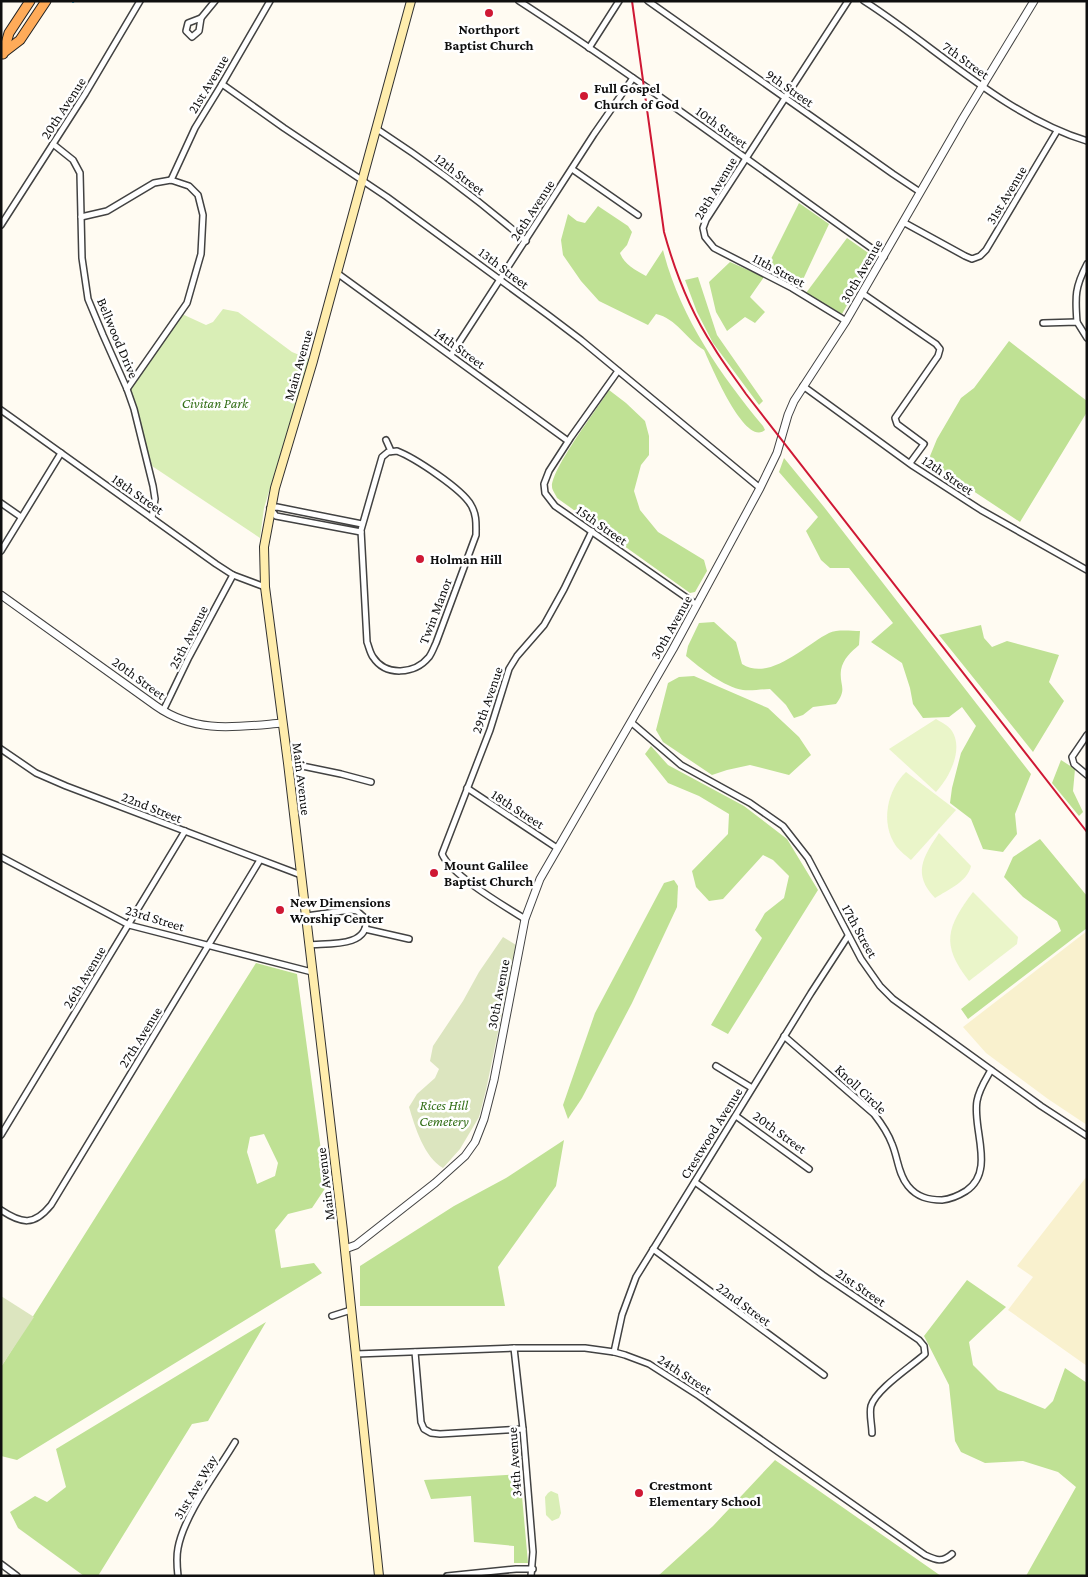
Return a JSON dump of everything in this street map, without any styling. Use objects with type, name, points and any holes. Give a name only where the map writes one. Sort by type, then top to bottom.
[{"type":"highway","points":[[2,55],[9,33],[30,1]]},
{"type":"highway","points":[[2,55],[20,40],[46,1]]},
{"type":"main road","name":"Main Avenue","points":[[378,1576],[345,1248],[288,763],[265,587],[264,547],[270,508],[377,129],[410,2]]},
{"type":"street","name":"20th Avenue","points":[[1,225],[86,94],[140,1]]},
{"type":"street","points":[[201,18],[215,1]]},
{"type":"street","name":"21st Avenue","points":[[171,180],[195,128],[270,1]]},
{"type":"street","name":"10th Street","points":[[519,1],[704,127],[884,257]]},
{"type":"street","points":[[589,48],[619,1]]},
{"type":"street","name":"9th Street","points":[[648,1],[920,192]]},
{"type":"street","name":"28th Avenue","points":[[704,237],[703,228],[706,220],[848,1]]},
{"type":"street","name":"7th Street","points":[[864,1],[983,86],[1032,118],[1057,131],[1087,140]]},
{"type":"street","name":"30th Avenue","points":[[345,1248],[356,1245],[435,1183],[465,1156],[474,1142],[484,1119],[492,1087],[525,919],[540,879],[632,723],[760,488],[777,452],[788,415],[803,386],[846,321],[920,192],[1034,1]]},
{"type":"street","name":"26th Avenue","points":[[451,355],[594,134],[633,78]]},
{"type":"street","name":"13th Street","points":[[222,84],[388,197],[500,279],[574,335],[760,488]]},
{"type":"street","name":"12th Street","points":[[377,129],[433,167],[497,215],[526,240]]},
{"type":"street","name":"31st Avenue","points":[[903,222],[965,256],[972,258],[980,256],[986,250],[1057,131]]},
{"type":"street","name":"Bellwood Drive","points":[[53,144],[73,160],[80,173],[82,258],[88,299],[127,389],[145,448],[154,486],[155,499],[152,518]]},
{"type":"street","points":[[572,169],[638,215]]},
{"type":"street","points":[[80,217],[107,211],[154,183],[171,180],[189,186],[198,195],[203,215],[201,254],[187,303],[127,389]]},
{"type":"street","name":"11th Street","points":[[704,237],[720,253],[792,288],[846,321]]},
{"type":"street","points":[[1087,264],[1078,281],[1075,298],[1077,322],[1087,338]]},
{"type":"street","name":"14th Street","points":[[337,273],[568,441]]},
{"type":"street","points":[[862,293],[936,344],[940,349],[938,356],[895,418],[897,424],[924,444],[910,463]]},
{"type":"street","points":[[1043,323],[1077,322]]},
{"type":"street","points":[[568,441],[618,371]]},
{"type":"street","name":"12th Street","points":[[803,386],[910,463],[988,515],[1087,570]]},
{"type":"street","name":"18th Street","points":[[1,410],[233,575],[265,587]]},
{"type":"street","points":[[386,440],[391,451]]},
{"type":"street","name":"15th Street","points":[[568,441],[549,471],[544,484],[544,492],[555,506],[697,605]]},
{"type":"street","name":"Twin Manor","points":[[391,451],[397,451],[412,458],[460,493],[471,505],[477,521],[476,535],[430,657],[417,668],[401,672],[385,668],[373,657],[367,642],[361,532],[382,457],[391,451]]},
{"type":"street","points":[[1,550],[61,453]]},
{"type":"street","points":[[1,504],[21,517]]},
{"type":"street","points":[[361,532],[276,516],[270,508],[277,507],[362,524]]},
{"type":"street","name":"29th Avenue","points":[[525,919],[458,873],[445,862],[442,854],[490,730],[509,669],[517,656],[544,625],[592,531]]},
{"type":"street","name":"25th Avenue","points":[[163,711],[189,657],[233,575]]},
{"type":"street","name":"20th Street","points":[[1,595],[163,711],[190,723],[214,727],[282,723]]},
{"type":"street","name":"17th Street","points":[[632,723],[681,765],[750,803],[783,826],[808,858],[861,959],[875,979],[893,998],[991,1070],[1087,1136]]},
{"type":"street","points":[[1087,735],[1072,757],[1074,764],[1087,776]]},
{"type":"street","name":"22nd Street","points":[[1,749],[44,776],[66,786],[301,875]]},
{"type":"street","points":[[288,763],[371,782]]},
{"type":"street","name":"18th Street","points":[[467,788],[557,848]]},
{"type":"street","name":"26th Avenue","points":[[1,1135],[185,831]]},
{"type":"street","name":"23rd Street","points":[[1,857],[129,925],[312,972]]},
{"type":"street","name":"27th Avenue","points":[[1,1210],[17,1218],[33,1221],[51,1206],[260,860]]},
{"type":"street","points":[[306,916],[358,911],[366,920],[365,928],[359,938],[352,941],[309,945]]},
{"type":"street","points":[[365,928],[409,939]]},
{"type":"street","name":"Crestwood Avenue","points":[[614,1352],[627,1299],[636,1277],[784,1036],[848,936]]},
{"type":"street","name":"Knoll Circle","points":[[784,1036],[874,1114],[883,1126],[892,1144],[901,1175],[908,1186],[919,1197],[935,1200],[957,1197],[970,1188],[979,1175],[982,1159],[976,1102],[979,1092],[991,1070]]},
{"type":"street","points":[[716,1066],[752,1088]]},
{"type":"street","name":"20th Street","points":[[736,1116],[809,1169]]},
{"type":"street","name":"21st Street","points":[[694,1182],[823,1275],[919,1340],[924,1346],[925,1354],[905,1369],[876,1397],[870,1411],[872,1433]]},
{"type":"street","name":"22nd Street","points":[[653,1250],[824,1375]]},
{"type":"street","points":[[332,1316],[351,1310]]},
{"type":"street","name":"24th Street","points":[[356,1354],[514,1348],[585,1348],[614,1352],[649,1364],[668,1375],[925,1555],[938,1561],[946,1559],[952,1554]]},
{"type":"street","name":"34th Avenue","points":[[514,1348],[523,1429],[532,1576]]},
{"type":"street","points":[[415,1352],[421,1422],[424,1430],[440,1434],[523,1429]]},
{"type":"street","name":"31st Ave Way","points":[[178,1576],[177,1556],[180,1539],[186,1524],[235,1442]]},
{"type":"street","points":[[1,1564],[18,1576]]},
{"type":"street","points":[[447,1576],[533,1569]]},
{"type":"shaded area","points":[[1087,931],[1087,1125],[986,1053],[963,1027]]},
{"type":"shaded area","points":[[1087,1176],[1087,1366],[1008,1310],[1033,1277],[1017,1266]]},
{"type":"green space","points":[[799,203],[829,224],[799,288],[765,271]]},
{"type":"green space","points":[[598,206],[628,226],[632,232],[627,245],[620,253],[627,264],[634,269],[646,276],[663,250],[670,275],[703,344],[765,430],[757,432],[748,427],[738,416],[729,402],[704,350],[670,320],[656,314],[648,325],[599,301],[581,281],[563,255],[561,240],[568,214],[577,221],[585,223]]},
{"type":"green space","points":[[847,238],[874,257],[842,314],[806,293]]},
{"type":"green space","points":[[730,262],[764,277],[750,297],[765,312],[755,323],[745,317],[727,331],[716,312],[709,282]]},
{"type":"green space","points":[[698,277],[717,335],[763,401],[759,405],[713,343],[697,312],[685,280]]},
{"type":"green space","name":"Civitan Park","points":[[223,309],[238,312],[292,352],[309,359],[264,508],[260,538],[149,464],[136,413],[136,405],[130,390],[182,314],[206,325],[213,322]]},
{"type":"green space","points":[[1009,341],[1087,401],[1087,412],[1020,522],[928,461],[937,439],[961,398],[974,388]]},
{"type":"green space","points":[[609,390],[645,421],[649,436],[649,455],[641,465],[634,491],[640,510],[658,532],[704,560],[707,571],[695,592],[690,593],[557,498],[553,490],[554,478],[559,467],[576,438]]},
{"type":"green space","points":[[784,458],[1031,774],[1015,814],[1017,834],[1003,852],[983,849],[971,819],[950,803],[961,753],[976,726],[962,707],[949,717],[923,718],[913,704],[902,663],[871,642],[893,623],[849,568],[830,568],[821,560],[806,531],[818,517],[779,472]]},
{"type":"green space","points":[[714,622],[736,642],[742,664],[753,668],[764,668],[787,660],[829,633],[860,631],[859,645],[848,656],[842,666],[842,694],[840,699],[836,704],[813,707],[803,715],[794,718],[786,705],[770,689],[743,690],[720,681],[686,656],[688,646],[699,623]]},
{"type":"green space","points":[[981,625],[984,638],[992,647],[1007,641],[1059,655],[1049,682],[1064,701],[1033,752],[939,635]]},
{"type":"green space","points":[[694,676],[768,708],[799,737],[811,755],[789,775],[750,765],[712,775],[663,742],[656,730],[668,683],[679,677]]},
{"type":"green space","points":[[936,719],[951,729],[955,739],[956,755],[950,772],[936,792],[889,749]]},
{"type":"green space","points":[[651,746],[668,765],[744,806],[787,839],[818,890],[728,1034],[711,1025],[762,938],[755,930],[765,913],[784,898],[789,876],[773,860],[763,855],[723,899],[709,901],[696,887],[692,871],[728,834],[729,814],[699,796],[668,783],[645,754]]},
{"type":"green space","points":[[1061,760],[1075,769],[1073,791],[1083,812],[1079,816],[1052,783]]},
{"type":"green space","points":[[906,772],[956,810],[911,860],[896,846],[891,837],[887,817],[890,797],[899,779]]},
{"type":"green space","points":[[939,833],[971,866],[962,881],[935,898],[924,881],[922,866],[928,850]]},
{"type":"green space","points":[[1040,839],[1087,896],[1087,928],[968,1019],[961,1009],[1061,931],[1057,921],[1023,897],[1004,877],[1013,857]]},
{"type":"green space","points":[[674,880],[678,886],[677,907],[632,1003],[582,1098],[568,1119],[563,1105],[595,1013],[664,883]]},
{"type":"green space","points":[[973,892],[1018,937],[1017,944],[969,981],[954,956],[950,936],[957,915]]},
{"type":"green space","name":"Rices Hill Cemetery","points":[[503,937],[516,945],[479,1117],[460,1149],[443,1168],[436,1163],[425,1149],[409,1107],[417,1094],[435,1078],[439,1069],[430,1061],[433,1046]]},
{"type":"green space","points":[[256,963],[297,974],[326,1187],[312,1208],[288,1214],[275,1230],[281,1268],[314,1263],[322,1273],[17,1460],[1,1456],[1,1367]],"holes":[[[264,1134],[278,1163],[275,1176],[257,1184],[247,1152],[250,1137]]]},
{"type":"green space","points":[[564,1140],[556,1186],[498,1267],[505,1306],[360,1306],[360,1266],[454,1206],[506,1178]]},
{"type":"green space","points":[[967,1280],[1006,1307],[969,1342],[973,1365],[998,1390],[1045,1409],[1053,1401],[1065,1368],[1087,1383],[1087,1576],[1026,1576],[1076,1487],[1058,1472],[1023,1461],[985,1463],[961,1452],[955,1441],[949,1385],[924,1336]]},
{"type":"green space","points":[[1,1296],[34,1317],[1,1367]]},
{"type":"green space","points":[[266,1322],[208,1421],[192,1424],[98,1576],[84,1576],[18,1528],[10,1512],[35,1496],[47,1502],[66,1487],[56,1449]]},
{"type":"green space","points":[[775,1460],[941,1576],[658,1576],[713,1526]]},
{"type":"green space","points":[[520,1474],[528,1563],[514,1563],[514,1546],[474,1542],[471,1496],[431,1499],[424,1480]]},
{"type":"green space","points":[[551,1491],[558,1494],[561,1513],[559,1518],[552,1521],[546,1515],[545,1497]]},
{"type":"railway","points":[[632,1],[664,232],[678,276],[697,319],[746,394],[1087,832]]},
{"type":"place","name":"Northport Baptist Church","points":[[489,13]]},
{"type":"place","name":"Full Gospel Church of God","points":[[584,96]]},
{"type":"place","name":"Holman Hill","points":[[420,559]]},
{"type":"place","name":"Mount Galilee Baptist Church","points":[[434,873]]},
{"type":"place","name":"New Dimensions Worship Center","points":[[280,910]]},
{"type":"place","name":"Crestmont Elementary School","points":[[639,1493]]}]
